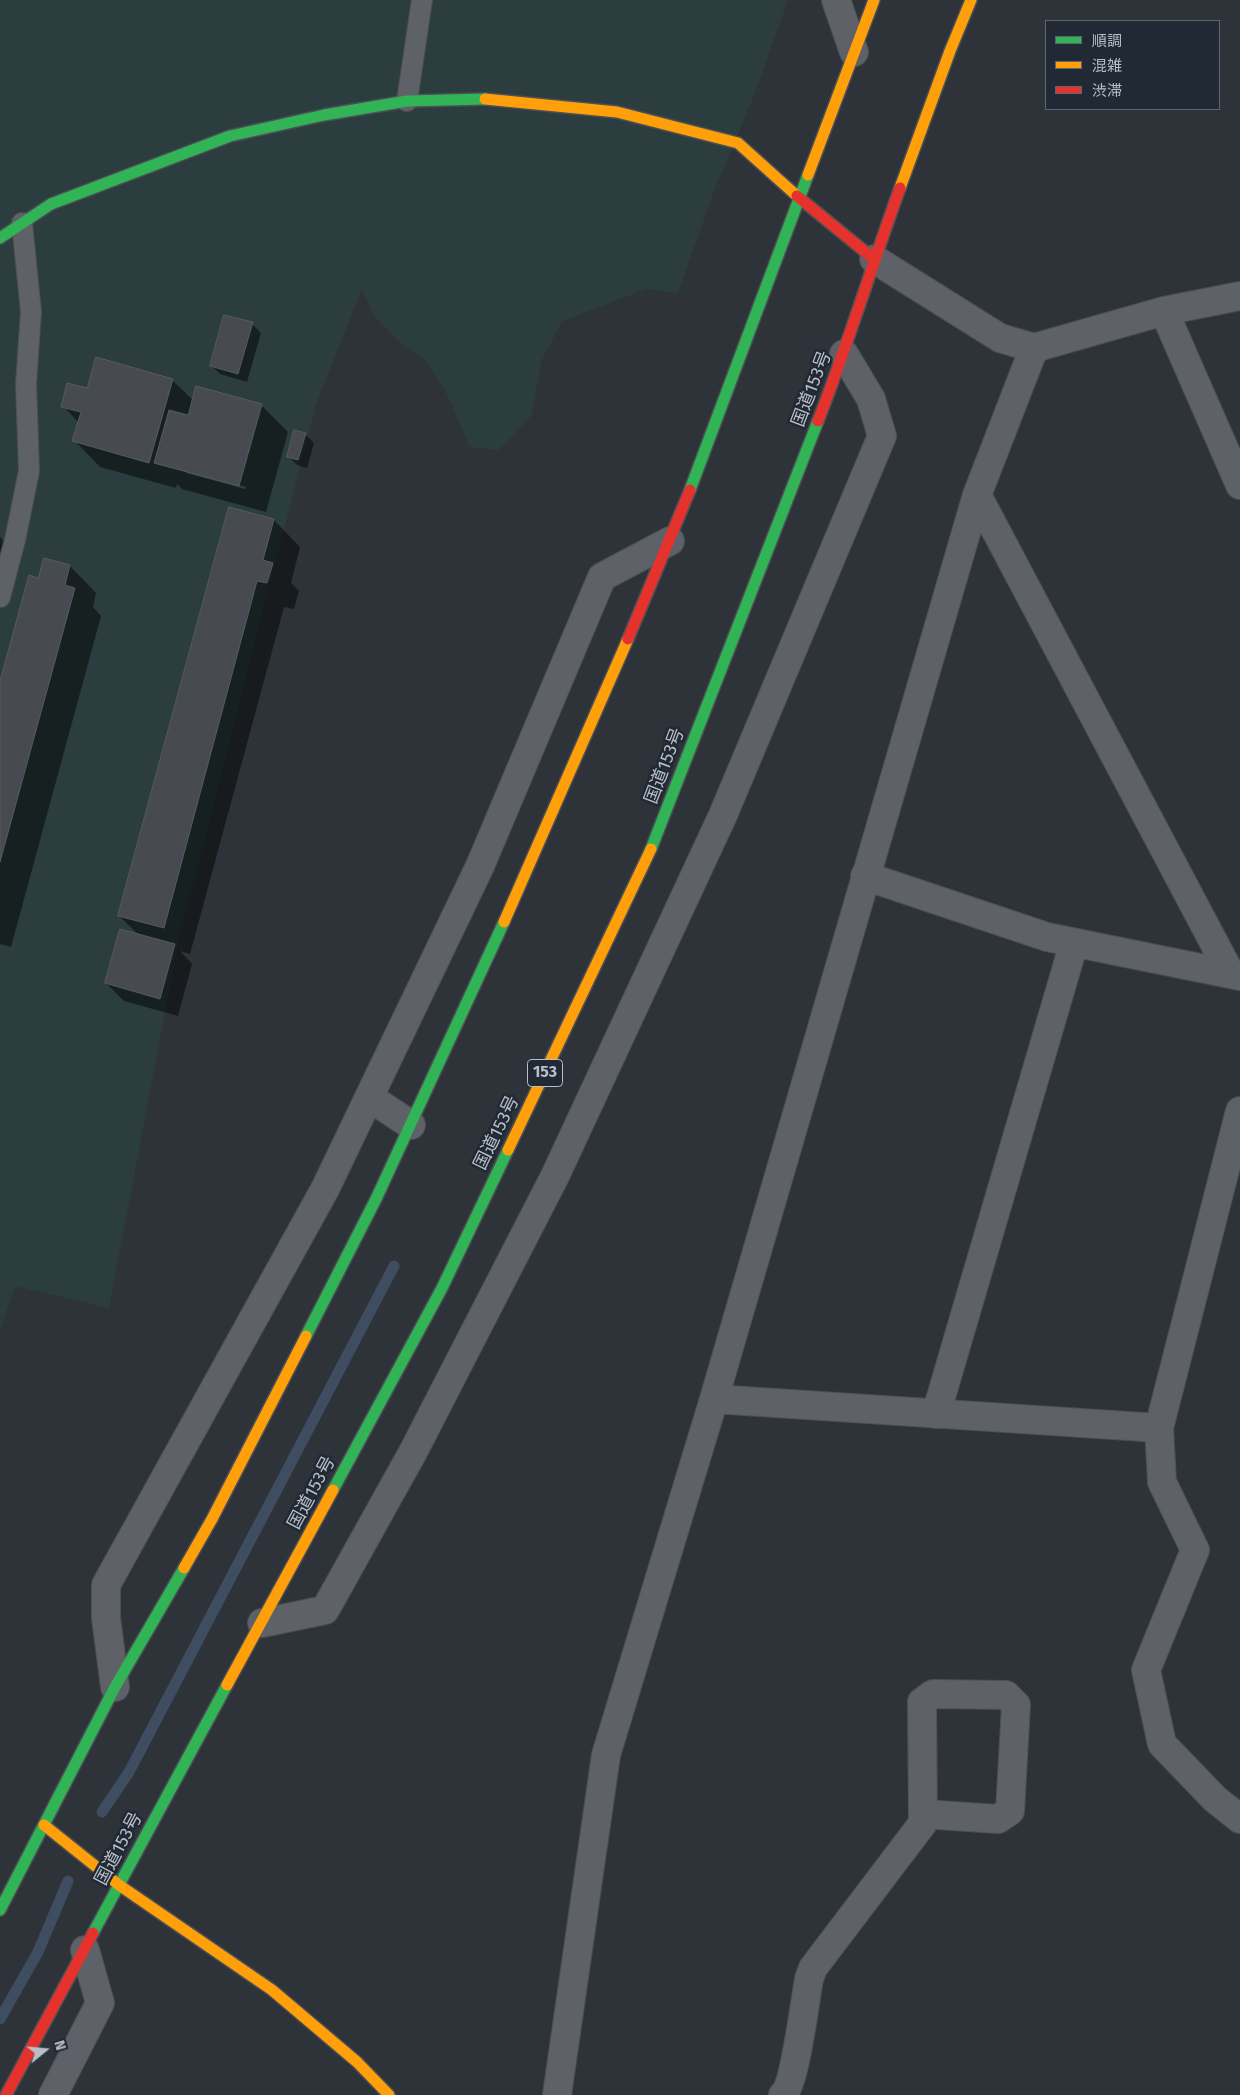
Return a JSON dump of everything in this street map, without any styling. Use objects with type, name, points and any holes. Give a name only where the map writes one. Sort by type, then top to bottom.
[{"type":"main road","points":[[0,1910],[115,1687],[212,1519],[376,1199],[526,875],[670,541],[874,0]]},
{"type":"main road","name":"国道153号","points":[[6,2095],[442,1288],[650,852],[844,354],[874,259],[950,51],[971,0]]},
{"type":"main road","points":[[0,238],[51,204],[230,136],[324,115],[407,101],[476,98],[617,112],[738,144],[799,198],[874,259]]},
{"type":"main road","points":[[44,1825],[119,1885],[272,1990],[357,2062],[388,2095]]},
{"type":"street","points":[[836,0],[854,52]]},
{"type":"street","points":[[874,259],[1000,338],[1034,348],[1164,311],[1240,296]]},
{"type":"street","points":[[1164,311],[1240,485]]},
{"type":"street","points":[[557,2095],[606,1755],[714,1399],[977,495],[1034,348]]},
{"type":"street","points":[[262,1623],[325,1610],[413,1452],[555,1176],[723,815],[882,436],[871,399],[844,354]]},
{"type":"street","points":[[977,495],[1235,974]]},
{"type":"street","points":[[115,1687],[106,1618],[106,1586],[325,1189],[480,866],[602,577],[670,541]]},
{"type":"street","points":[[865,876],[1047,938],[1235,974]]},
{"type":"street","points":[[936,1414],[1074,943]]},
{"type":"street","points":[[369,1097],[411,1125]]},
{"type":"street","points":[[1240,1111],[1159,1428],[1162,1482],[1195,1550],[1146,1670],[1162,1744],[1214,1799],[1240,1819]]},
{"type":"street","points":[[714,1399],[1159,1428]]},
{"type":"street","points":[[783,2095],[787,2091],[792,2074],[808,1979],[813,1968],[923,1823],[922,1702],[933,1694],[1006,1695],[1016,1705],[1010,1811],[998,1820],[923,1814]]},
{"type":"street","points":[[53,2095],[100,2003],[85,1950]]},
{"type":"lane","points":[[407,101],[422,0]]},
{"type":"lane","points":[[0,597],[15,540],[29,471],[26,384],[31,312],[22,223]]},
{"type":"shaded area","points":[[0,0],[788,0],[755,93],[715,188],[678,293],[646,289],[562,321],[541,362],[532,415],[499,450],[470,447],[446,392],[424,359],[398,341],[376,319],[362,289],[316,404],[178,943],[109,1308],[15,1286],[0,1331]]},
{"type":"building","points":[[224,315],[253,322],[238,374],[210,366]]},
{"type":"building","points":[[96,357],[173,379],[149,463],[72,441],[81,412],[61,407],[67,383],[87,388]]},
{"type":"building","points":[[196,386],[262,404],[239,486],[154,463],[169,410],[188,415]]},
{"type":"building","points":[[294,430],[306,433],[298,460],[287,457]]},
{"type":"building","points":[[229,507],[274,519],[263,560],[273,563],[267,583],[257,581],[164,928],[118,916]]},
{"type":"building","points":[[44,558],[70,565],[65,585],[75,588],[0,862],[0,681],[29,575],[38,578]]},
{"type":"building","points":[[120,929],[175,944],[160,999],[105,983]]},
{"type":"waterway","points":[[102,1812],[129,1772],[394,1266]]},
{"type":"waterway","points":[[0,2019],[38,1952],[68,1881]]},
{"type":"traffic: fast","points":[[0,238],[51,204],[230,136],[324,115],[407,101],[485,99]]},
{"type":"traffic: fast","points":[[690,490],[808,175]]},
{"type":"traffic: fast","points":[[651,849],[818,421]]},
{"type":"traffic: fast","points":[[306,1336],[376,1199],[504,922]]},
{"type":"traffic: fast","points":[[333,1490],[442,1288],[508,1150]]},
{"type":"traffic: fast","points":[[0,1910],[115,1687],[184,1568]]},
{"type":"traffic: fast","points":[[93,1933],[227,1685]]},
{"type":"traffic: slow","points":[[808,175],[874,0]]},
{"type":"traffic: slow","points":[[900,188],[950,51],[971,0]]},
{"type":"traffic: slow","points":[[485,99],[617,112],[738,143],[797,196]]},
{"type":"traffic: slow","points":[[504,922],[628,639]]},
{"type":"traffic: slow","points":[[508,1150],[651,849]]},
{"type":"traffic: slow","points":[[184,1568],[212,1519],[306,1336]]},
{"type":"traffic: slow","points":[[227,1685],[333,1490]]},
{"type":"traffic: slow","points":[[44,1825],[119,1885],[272,1990],[357,2062],[389,2095]]},
{"type":"traffic: jam","points":[[818,421],[900,188]]},
{"type":"traffic: jam","points":[[797,196],[874,259]]},
{"type":"traffic: jam","points":[[628,639],[690,490]]},
{"type":"traffic: jam","points":[[6,2095],[93,1933]]}]
